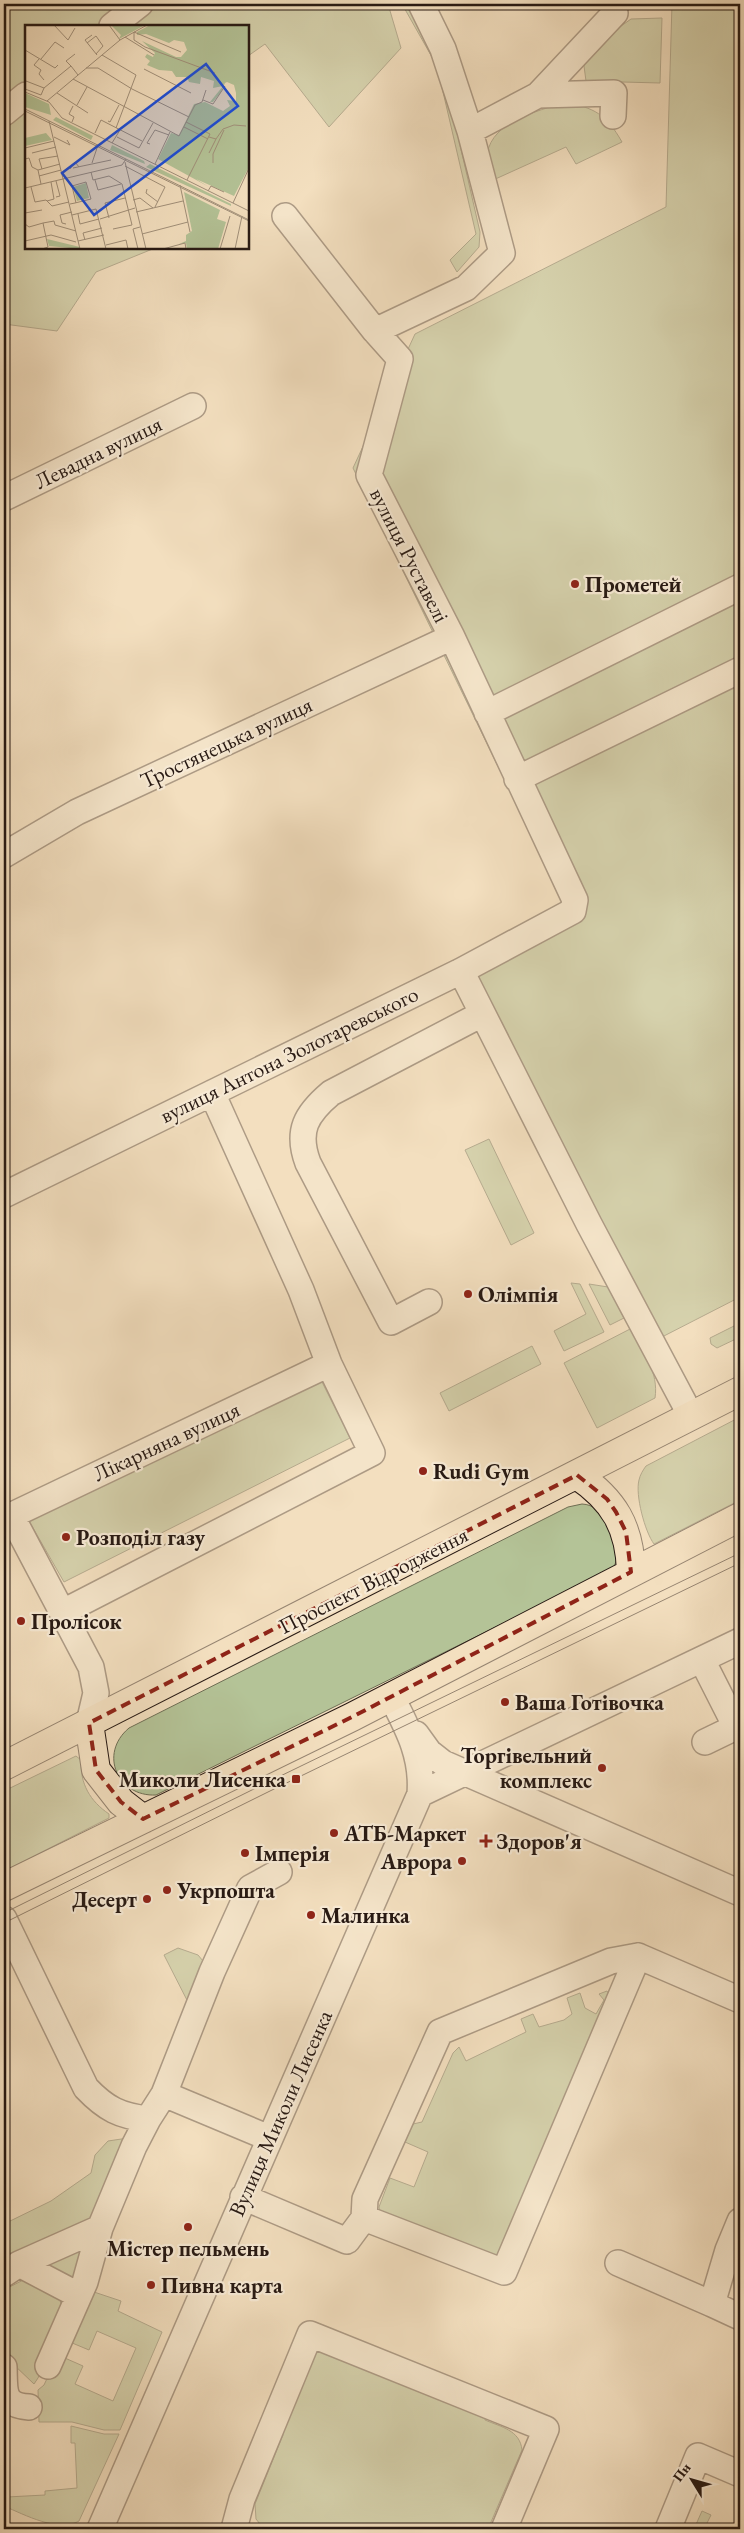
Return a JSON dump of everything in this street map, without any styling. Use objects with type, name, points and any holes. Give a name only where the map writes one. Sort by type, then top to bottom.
[{"type":"main road","name":"Проспект Відродження","points":[[4,1766],[740,1392]]},
{"type":"main road","points":[[577,1475],[607,1499],[616,1512],[626,1532],[631,1551],[631,1572]]},
{"type":"main road","points":[[4,1887],[290,1748],[740,1517]]},
{"type":"main road","points":[[89,1723],[92,1755],[96,1770],[122,1802],[143,1819]]},
{"type":"street","points":[[113,25],[140,4]]},
{"type":"street","points":[[375,331],[466,288],[502,253],[470,131],[443,49],[421,4]]},
{"type":"street","points":[[470,131],[538,95],[615,13]]},
{"type":"street","points":[[538,95],[614,94],[613,116]]},
{"type":"street","points":[[4,113],[25,96]]},
{"type":"street","name":"вулиця Руставелі","points":[[285,216],[375,331],[400,359],[369,475],[452,637],[575,900],[573,911]]},
{"type":"street","name":"Левадна вулиця","points":[[4,498],[193,406]]},
{"type":"street","points":[[487,713],[740,587]]},
{"type":"street","name":"Тростянецька вулиця","points":[[4,855],[78,812],[452,637]]},
{"type":"street","points":[[517,779],[740,670]]},
{"type":"street","name":"вулиця Антона Золотаревського","points":[[4,1195],[461,970],[573,911]]},
{"type":"street","points":[[461,970],[482,1014],[691,1416]]},
{"type":"street","points":[[429,1302],[391,1322],[308,1163],[302,1147],[304,1128],[314,1108],[331,1094],[482,1014]]},
{"type":"street","points":[[63,1612],[372,1453],[329,1364],[301,1290],[212,1093]]},
{"type":"street","name":"Лікарняна вулиця","points":[[8,1517],[329,1364]]},
{"type":"street","points":[[8,1517],[63,1612],[91,1667],[96,1693],[89,1723]]},
{"type":"street","points":[[420,1794],[462,1772],[740,1641]]},
{"type":"street","points":[[702,1660],[738,1726],[705,1742]]},
{"type":"street","points":[[391,1696],[429,1752],[443,1763],[740,1893]]},
{"type":"street","name":"Вулиця Миколи Лисенка","points":[[100,2529],[420,1794],[422,1773],[419,1758],[391,1696]]},
{"type":"street","points":[[48,2366],[85,2282],[100,2228],[148,2119],[164,2094],[212,1972],[250,1888],[279,1872]]},
{"type":"street","points":[[4,1919],[86,2088],[102,2105],[128,2117],[148,2119]]},
{"type":"street","points":[[243,2197],[347,2241],[364,2218],[365,2199],[440,2032],[611,1961],[638,1956],[740,2000]]},
{"type":"street","points":[[364,2218],[504,2272],[638,1956]]},
{"type":"street","points":[[164,2094],[269,2138]]},
{"type":"street","points":[[712,2304],[728,2250],[740,2221]]},
{"type":"street","points":[[11,2269],[100,2228]]},
{"type":"street","points":[[618,2263],[740,2317]]},
{"type":"street","points":[[11,2269],[78,2295]]},
{"type":"street","points":[[234,2529],[242,2499],[310,2334],[546,2429],[504,2529]]},
{"type":"street","points":[[4,2367],[6,2395],[10,2403],[29,2407]]},
{"type":"street","points":[[668,2529],[698,2456],[740,2474]]},
{"type":"highlighted area","points":[[577,1475],[607,1499],[616,1512],[626,1532],[631,1572],[352,1717],[143,1819],[121,1802],[96,1770],[89,1723]]},
{"type":"green space","points":[[4,4],[388,4],[401,48],[329,127],[265,44],[249,55],[249,25],[25,25],[25,249],[153,249],[96,272],[57,331],[4,324]]},
{"type":"green space","points":[[402,4],[407,4],[441,62],[480,232],[479,247],[457,272],[450,260],[476,234],[437,66]]},
{"type":"green space","name":"Прометей","points":[[672,4],[740,4],[740,1297],[660,1338],[475,976],[562,929],[562,898],[353,468],[415,334],[666,207]]},
{"type":"green space","points":[[662,18],[660,83],[586,81],[584,66],[590,48],[631,19]]},
{"type":"green space","points":[[564,102],[584,107],[599,114],[611,125],[622,142],[576,164],[566,147],[491,181],[487,154],[491,142],[498,133],[518,119]]},
{"type":"green space","points":[[489,1139],[534,1233],[511,1245],[465,1150]]},
{"type":"green space","points":[[571,1283],[580,1284],[604,1332],[564,1351],[554,1331],[586,1314]]},
{"type":"green space","points":[[589,1284],[608,1287],[624,1318],[610,1325]]},
{"type":"green space","points":[[740,1323],[740,1337],[717,1348],[711,1344],[710,1338]]},
{"type":"green space","points":[[632,1328],[645,1353],[655,1380],[655,1398],[597,1428],[564,1363]]},
{"type":"green space","points":[[532,1346],[541,1364],[449,1411],[440,1393]]},
{"type":"green space","points":[[319,1376],[350,1438],[64,1582],[29,1521],[40,1509]]},
{"type":"green space","points":[[740,1417],[740,1500],[654,1544],[644,1522],[638,1495],[639,1480],[646,1466]]},
{"type":"green space","points":[[582,1504],[596,1509],[610,1529],[620,1552],[613,1569],[156,1795],[143,1794],[131,1789],[123,1782],[117,1772],[114,1761],[115,1750],[120,1738],[129,1728],[568,1507]]},
{"type":"green space","points":[[76,1756],[81,1760],[84,1784],[96,1803],[109,1814],[109,1818],[4,1871],[4,1791]]},
{"type":"green space","points":[[178,1948],[198,1955],[203,1961],[191,2008],[164,1955]]},
{"type":"green space","points":[[607,1991],[613,2001],[499,2254],[491,2256],[380,2213],[379,2207],[390,2178],[414,2187],[428,2152],[405,2142],[413,2124],[422,2122],[453,2053],[459,2047],[466,2061],[526,2032],[521,2019],[533,2014],[539,2027],[564,2020],[572,2014],[567,1998],[580,1993],[585,2008],[596,2014],[604,2000],[599,1994]]},
{"type":"green space","points":[[128,2138],[88,2225],[13,2257],[4,2250],[4,2224],[51,2201],[91,2173],[95,2155],[108,2141]]},
{"type":"green space","points":[[88,2242],[71,2281],[40,2262]]},
{"type":"green space","points":[[25,2279],[60,2300],[64,2316],[34,2384],[12,2363],[4,2347],[4,2290]]},
{"type":"green space","points":[[94,2292],[121,2301],[118,2311],[162,2332],[120,2430],[104,2430],[72,2422],[39,2422],[38,2390],[44,2385],[58,2355],[83,2366],[75,2384],[113,2401],[136,2348],[97,2331],[89,2350],[65,2340]]},
{"type":"green space","points":[[318,2348],[486,2415],[485,2420],[509,2430],[518,2438],[522,2450],[488,2529],[264,2529],[256,2519],[255,2504],[283,2435],[281,2430]]},
{"type":"green space","points":[[71,2426],[104,2434],[119,2434],[79,2521],[62,2525],[52,2524],[4,2506],[4,2463],[7,2497],[45,2495],[45,2491],[77,2488],[75,2443],[71,2443]]},
{"type":"green space","points":[[702,2511],[711,2515],[704,2529],[694,2529]]},
{"type":"tram line","points":[[4,1913],[266,1783],[740,1553]]},
{"type":"tram line","points":[[4,1923],[270,1791],[740,1563]]},
{"type":"place","name":"Прометей","points":[[575,584]]},
{"type":"place","name":"Олімпія","points":[[468,1294]]},
{"type":"place","name":"Rudi Gym","points":[[423,1471]]},
{"type":"place","name":"Розподіл газу","points":[[66,1537]]},
{"type":"place","name":"Пролісок","points":[[21,1621]]},
{"type":"place","name":"Ваша Готівочка","points":[[505,1702]]},
{"type":"place","name":"Торгівельний комплекс","points":[[602,1768]]},
{"type":"place","name":"Миколи Лисенка","points":[[296,1779]]},
{"type":"place","name":"АТБ-Маркет","points":[[334,1833]]},
{"type":"place","name":"Здоров'я","points":[[486,1841]]},
{"type":"place","name":"Імперія","points":[[245,1853]]},
{"type":"place","name":"Аврора","points":[[462,1861]]},
{"type":"place","name":"Укрпошта","points":[[167,1890]]},
{"type":"place","name":"Десерт","points":[[147,1899]]},
{"type":"place","name":"Малинка","points":[[311,1915]]},
{"type":"place","name":"Містер пельмень","points":[[188,2227]]},
{"type":"place","name":"Пивна карта","points":[[151,2285]]}]
